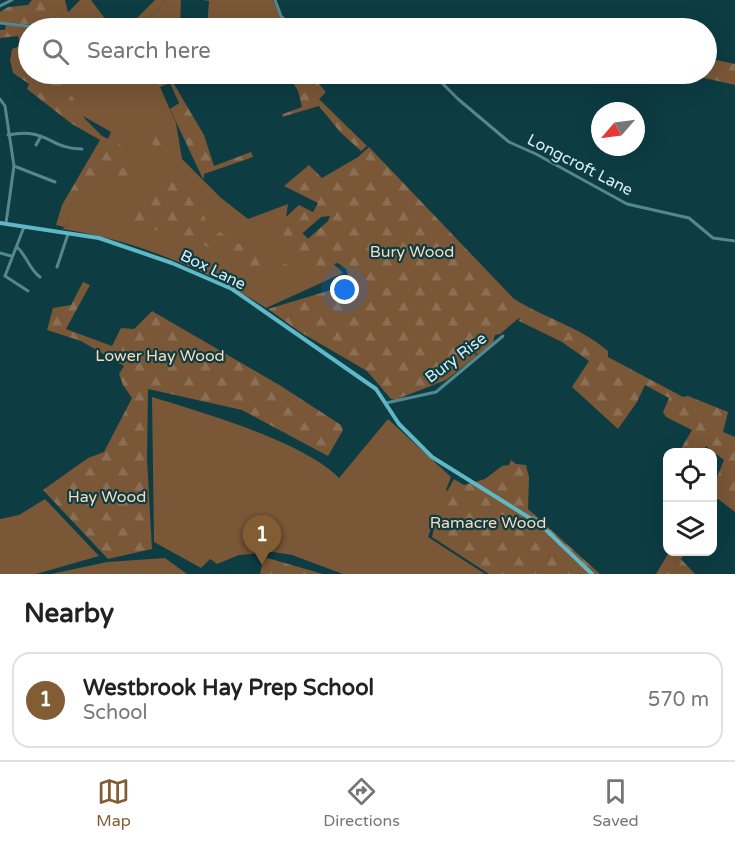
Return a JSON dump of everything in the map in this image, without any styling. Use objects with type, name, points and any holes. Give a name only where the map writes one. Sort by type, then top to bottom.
[{"type":"main road","name":"Box Lane","points":[[0,223],[69,232],[132,249],[232,289],[376,389],[399,424],[432,457],[541,525],[592,574]]},
{"type":"street","points":[[0,6],[12,0]]},
{"type":"street","points":[[275,0],[283,18]]},
{"type":"street","points":[[0,23],[18,25]]},
{"type":"street","name":"Longcroft Lane","points":[[443,84],[509,142],[547,159],[627,204],[689,218],[713,238],[735,241]]},
{"type":"street","points":[[0,99],[5,106],[14,166],[6,223]]},
{"type":"street","points":[[8,135],[25,132],[41,135],[66,149],[82,149]]},
{"type":"street","points":[[36,145],[41,135]]},
{"type":"street","points":[[14,166],[55,182]]},
{"type":"street","points":[[24,226],[5,276],[28,291]]},
{"type":"street","points":[[57,267],[69,232]]},
{"type":"street","points":[[17,247],[24,253],[33,272],[40,277]]},
{"type":"street","points":[[0,253],[11,256]]},
{"type":"street","name":"Bury Rise","points":[[386,403],[436,392],[503,336]]},
{"type":"green space","points":[[32,0],[65,0],[70,18],[18,18],[18,24],[0,22],[0,12],[8,7],[28,5]]},
{"type":"green space","points":[[80,0],[91,0],[104,18],[63,18]]},
{"type":"green space","points":[[155,0],[166,0],[149,18],[137,18]]},
{"type":"green space","points":[[166,0],[181,0],[180,18],[149,18]]},
{"type":"green space","points":[[203,0],[273,0],[281,18],[208,18],[209,1]]},
{"type":"green space","points":[[6,24],[18,25],[18,36],[0,38],[0,30],[5,30]]},
{"type":"green space","points":[[18,47],[18,76],[13,73],[10,60],[12,49]]},
{"type":"green space","points":[[717,60],[735,64],[735,85],[717,81]]},
{"type":"green space","points":[[29,84],[66,84],[85,119],[102,136],[120,144],[136,167],[135,174],[118,183],[91,179],[64,227],[56,225],[62,205],[100,140],[72,124],[27,89]]},
{"type":"green space","points":[[32,84],[158,84],[176,123],[182,159],[220,197],[248,219],[288,204],[286,217],[343,273],[266,308],[219,281],[169,258],[116,240],[63,229],[89,181],[111,132],[34,88]]},
{"type":"green space","points":[[170,84],[174,84],[204,135],[214,166],[251,152],[253,157],[204,174],[204,179],[170,109],[179,103]]},
{"type":"green space","points":[[294,84],[319,84],[326,92],[319,99],[367,146],[361,151],[340,132],[319,106],[282,117],[283,114],[302,107]]},
{"type":"green space","points":[[153,125],[170,136],[174,149],[170,155],[162,155],[153,149]]},
{"type":"green space","name":"Bury Wood","points":[[369,147],[513,298],[586,335],[608,351],[608,357],[683,397],[688,396],[728,412],[723,432],[735,437],[735,512],[717,498],[717,477],[724,460],[717,455],[717,448],[706,446],[705,448],[681,448],[692,430],[666,417],[663,412],[669,398],[645,385],[637,402],[618,429],[572,387],[589,361],[562,342],[519,321],[520,317],[500,334],[495,335],[493,343],[478,355],[470,347],[477,356],[446,380],[395,400],[391,399],[367,371],[300,332],[268,309],[331,290],[340,285],[348,275],[346,269],[338,263],[307,267],[293,252],[328,221],[330,216],[321,217],[288,246],[269,225],[286,217],[299,205],[313,212],[318,203],[284,186],[309,165],[322,178],[358,157]]},
{"type":"green space","points":[[179,167],[189,194],[203,214],[206,223],[235,242],[277,259],[262,272],[180,234],[136,227],[122,222],[124,217],[133,212],[143,194],[161,185],[163,173]]},
{"type":"green space","points":[[280,263],[288,266],[295,273],[298,278],[295,283],[284,286],[276,279],[274,269]]},
{"type":"green space","name":"Lower Hay Wood","points":[[83,282],[90,285],[66,329],[112,346],[121,328],[134,329],[152,311],[281,386],[341,425],[343,430],[328,456],[242,410],[148,389],[147,459],[152,549],[108,559],[43,490],[88,458],[104,452],[132,398],[119,374],[124,366],[81,341],[47,330],[53,308],[71,305]]},
{"type":"green space","points":[[152,397],[224,420],[278,441],[302,452],[339,478],[388,419],[451,477],[428,537],[485,574],[343,574],[292,555],[273,552],[239,555],[217,564],[210,559],[201,568],[154,542]]},
{"type":"green space","name":"Ramacre Wood","points":[[511,460],[516,464],[526,465],[529,477],[528,509],[600,574],[489,574],[432,537],[442,492],[448,490],[454,479],[464,485],[485,479],[502,466],[509,465]]},
{"type":"green space","points":[[45,499],[99,556],[36,574],[0,574],[0,519],[19,515]]},
{"type":"green space","points":[[667,556],[683,556],[681,559],[695,574],[656,574]]},
{"type":"green space","points":[[264,557],[323,574],[260,574]]},
{"type":"green space","points":[[165,558],[187,574],[51,574],[107,562]]},
{"type":"place","name":"Westbrook Hay Prep School","points":[[262,565]]},
{"type":"park label","name":"Hay Wood","points":[[107,497]]}]
